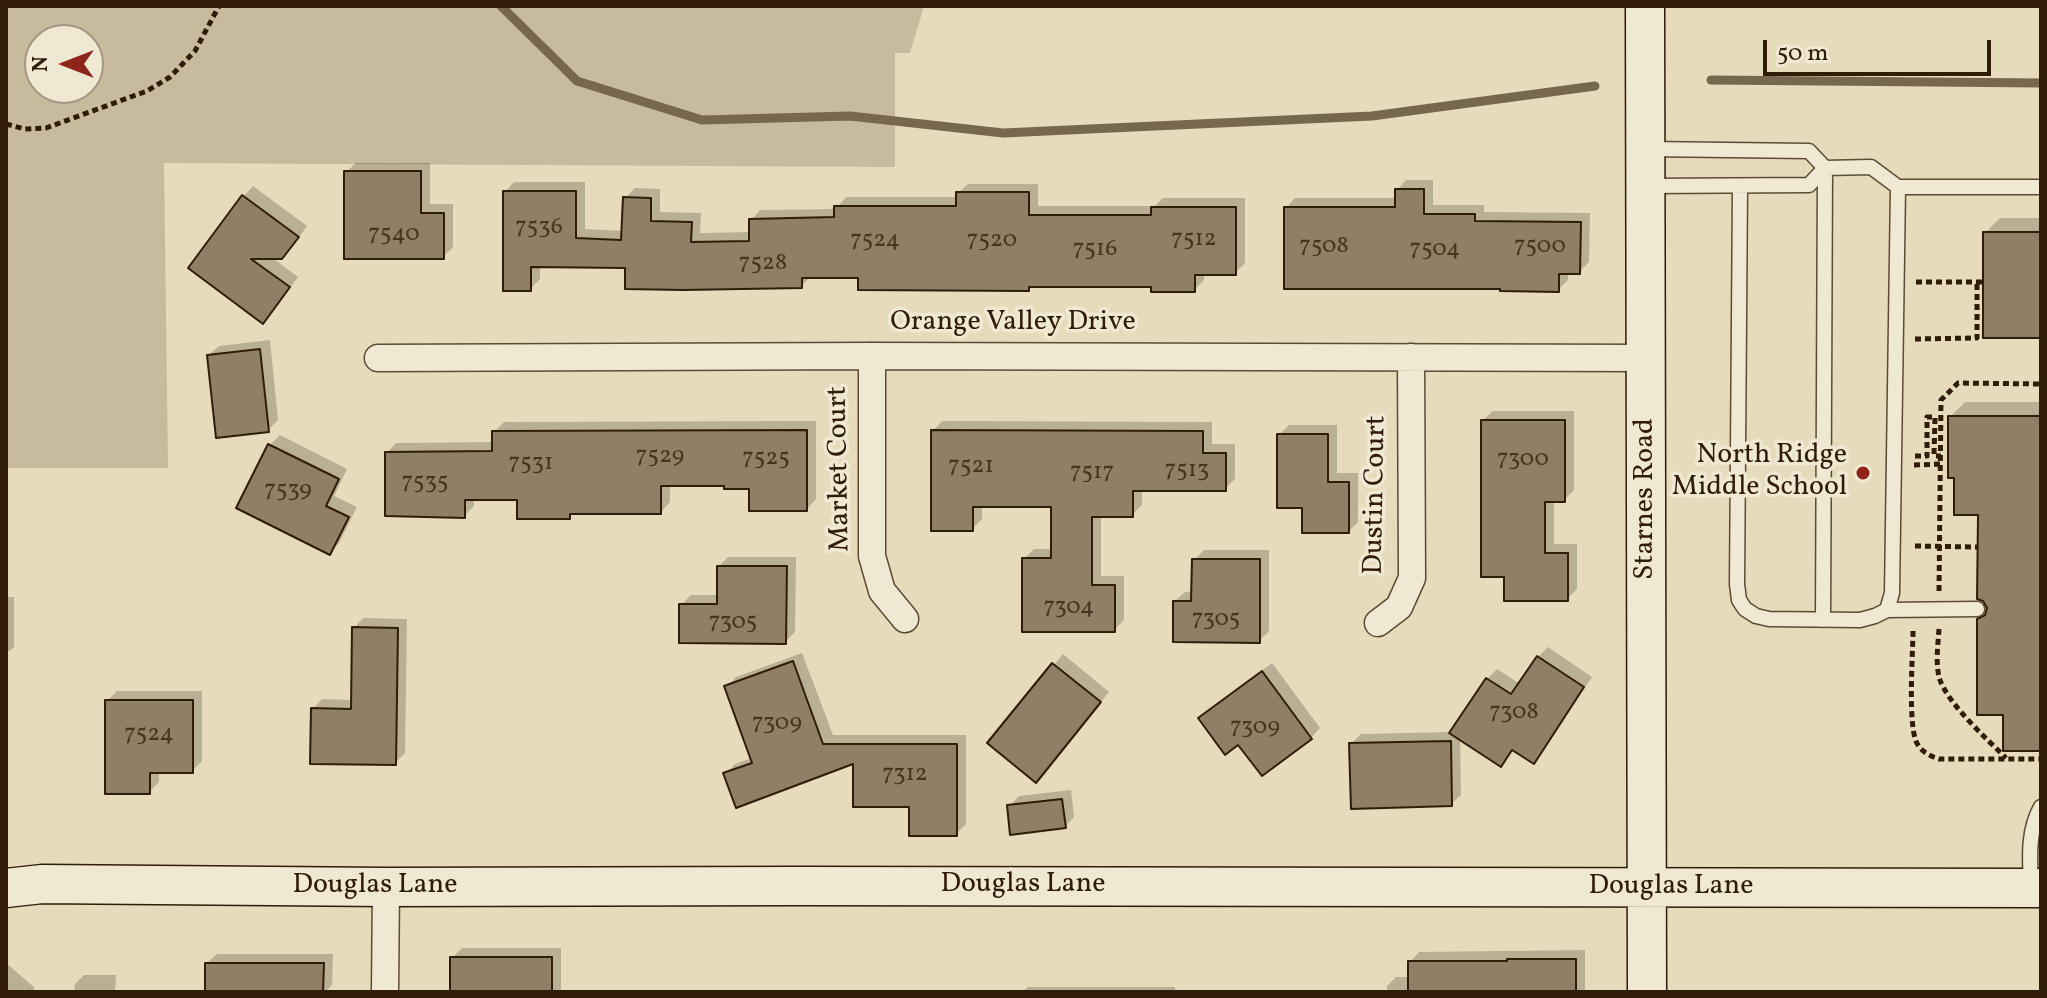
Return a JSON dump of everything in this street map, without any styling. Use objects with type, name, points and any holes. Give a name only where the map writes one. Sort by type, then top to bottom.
[{"type":"street","name":"Starnes Road","points":[[1645,6],[1647,992]]},
{"type":"street","name":"Market Court","points":[[872,356],[872,556],[882,591],[905,619]]},
{"type":"street","name":"Dustin Court","points":[[1378,623],[1399,607],[1412,578],[1411,357]]},
{"type":"street","name":"Orange Valley Drive","points":[[378,358],[1647,358]]},
{"type":"street","name":"Douglas Lane","points":[[6,888],[42,884],[2036,888]]},
{"type":"street","points":[[385,992],[386,887]]},
{"type":"lane","points":[[1647,167],[1809,151],[1825,168],[1823,620]]},
{"type":"lane","points":[[1647,167],[1740,186],[1809,185],[1825,168],[1871,167],[1898,187],[2041,187]]},
{"type":"lane","points":[[1740,186],[1739,600],[1745,609],[1756,616],[1769,619],[1860,620],[1887,610],[1977,609]]},
{"type":"lane","points":[[1887,610],[1892,593],[1898,187]]},
{"type":"lane","points":[[2036,888],[2030,850],[2033,822],[2041,807]]},
{"type":"path","points":[[6,124],[25,129],[46,128],[147,91],[170,77],[195,51],[219,6]]},
{"type":"path","points":[[1915,268],[1915,296]]},
{"type":"path","points":[[1914,339],[1977,338],[1980,282],[1915,282]]},
{"type":"path","points":[[1914,325],[1914,353]]},
{"type":"path","points":[[2007,759],[1962,713],[1940,680],[1941,400],[1958,383],[2041,384]]},
{"type":"path","points":[[1914,478],[1914,456],[1927,456],[1927,417],[1935,417],[1934,456],[1941,456]]},
{"type":"path","points":[[1914,465],[1941,464]]},
{"type":"path","points":[[1914,533],[1914,546],[1978,547]]},
{"type":"path","points":[[1913,609],[1913,726],[1918,746],[1939,759],[2041,759]]},
{"type":"shaded area","points":[[6,6],[924,6],[910,53],[895,53],[895,167],[164,163],[168,468],[6,468]]},
{"type":"building","points":[[344,171],[421,171],[421,213],[444,213],[444,259],[344,259]]},
{"type":"building","points":[[1395,189],[1424,189],[1424,214],[1475,214],[1475,221],[1581,222],[1580,274],[1559,274],[1559,292],[1284,289],[1284,207],[1395,207]]},
{"type":"building","points":[[503,191],[576,191],[576,238],[621,240],[623,197],[651,198],[651,221],[692,222],[691,242],[749,241],[749,219],[834,217],[834,206],[956,206],[956,192],[1029,192],[1029,215],[1151,215],[1151,207],[1236,207],[1236,275],[1195,275],[1195,292],[1151,292],[1151,287],[1029,287],[1029,291],[858,290],[858,278],[802,278],[802,288],[683,290],[625,289],[625,268],[531,267],[531,291],[503,291]]},
{"type":"building","points":[[242,195],[299,237],[282,259],[251,259],[290,287],[263,324],[188,268]]},
{"type":"building","points":[[1983,232],[2041,232],[2041,338],[1983,338]]},
{"type":"building","points":[[260,349],[269,432],[216,438],[207,355]]},
{"type":"building","points":[[1948,416],[2041,416],[2041,751],[2003,751],[2003,715],[1977,715],[1977,619],[1985,615],[1987,608],[1983,601],[1977,599],[1978,515],[1954,515],[1954,478],[1948,478]]},
{"type":"building","points":[[1481,420],[1565,420],[1565,502],[1545,502],[1545,553],[1568,553],[1568,601],[1504,601],[1504,577],[1481,577]]},
{"type":"building","points":[[807,430],[807,511],[749,511],[749,489],[661,486],[661,514],[570,514],[570,519],[517,519],[517,500],[465,500],[465,518],[385,516],[385,452],[492,451],[492,431]]},
{"type":"building","points":[[931,430],[1203,431],[1203,453],[1226,453],[1226,491],[1133,491],[1133,517],[1092,517],[1092,585],[1115,585],[1115,632],[1022,632],[1022,558],[1051,558],[1051,507],[973,507],[973,531],[931,531]]},
{"type":"building","points":[[1277,434],[1328,434],[1328,482],[1349,482],[1349,533],[1302,533],[1302,508],[1277,508]]},
{"type":"building","points":[[268,444],[339,479],[326,506],[349,517],[330,555],[236,508]]},
{"type":"building","points":[[1192,559],[1260,559],[1260,643],[1173,642],[1173,601],[1191,601]]},
{"type":"building","points":[[717,566],[787,566],[786,644],[679,643],[679,604],[717,604]]},
{"type":"building","points":[[352,627],[398,628],[396,765],[310,764],[311,708],[351,709]]},
{"type":"building","points":[[1537,656],[1584,687],[1534,764],[1512,750],[1501,767],[1449,733],[1486,678],[1511,694]]},
{"type":"building","points":[[793,661],[823,744],[957,744],[957,836],[909,836],[909,807],[853,807],[853,764],[736,808],[723,773],[752,763],[724,686]]},
{"type":"building","points":[[1052,663],[1101,702],[1036,783],[987,743]]},
{"type":"building","points":[[1262,671],[1312,739],[1262,776],[1238,745],[1225,755],[1198,718]]},
{"type":"building","points":[[105,700],[193,700],[193,773],[150,773],[150,794],[105,794]]},
{"type":"building","points":[[1451,741],[1452,806],[1351,809],[1349,743]]},
{"type":"building","points":[[1062,799],[1066,828],[1010,835],[1007,805]]},
{"type":"building","points":[[450,957],[552,957],[552,992],[450,992]]},
{"type":"building","points":[[1576,959],[1576,992],[1408,992],[1408,961]]},
{"type":"building","points":[[205,963],[324,963],[323,992],[205,992]]},
{"type":"waterway","points":[[501,6],[577,81],[702,120],[850,116],[1003,133],[1372,116],[1595,86]]},
{"type":"waterway","points":[[1711,80],[2041,83]]},
{"type":"place","name":"North Ridge Middle School","points":[[1863,473]]}]
